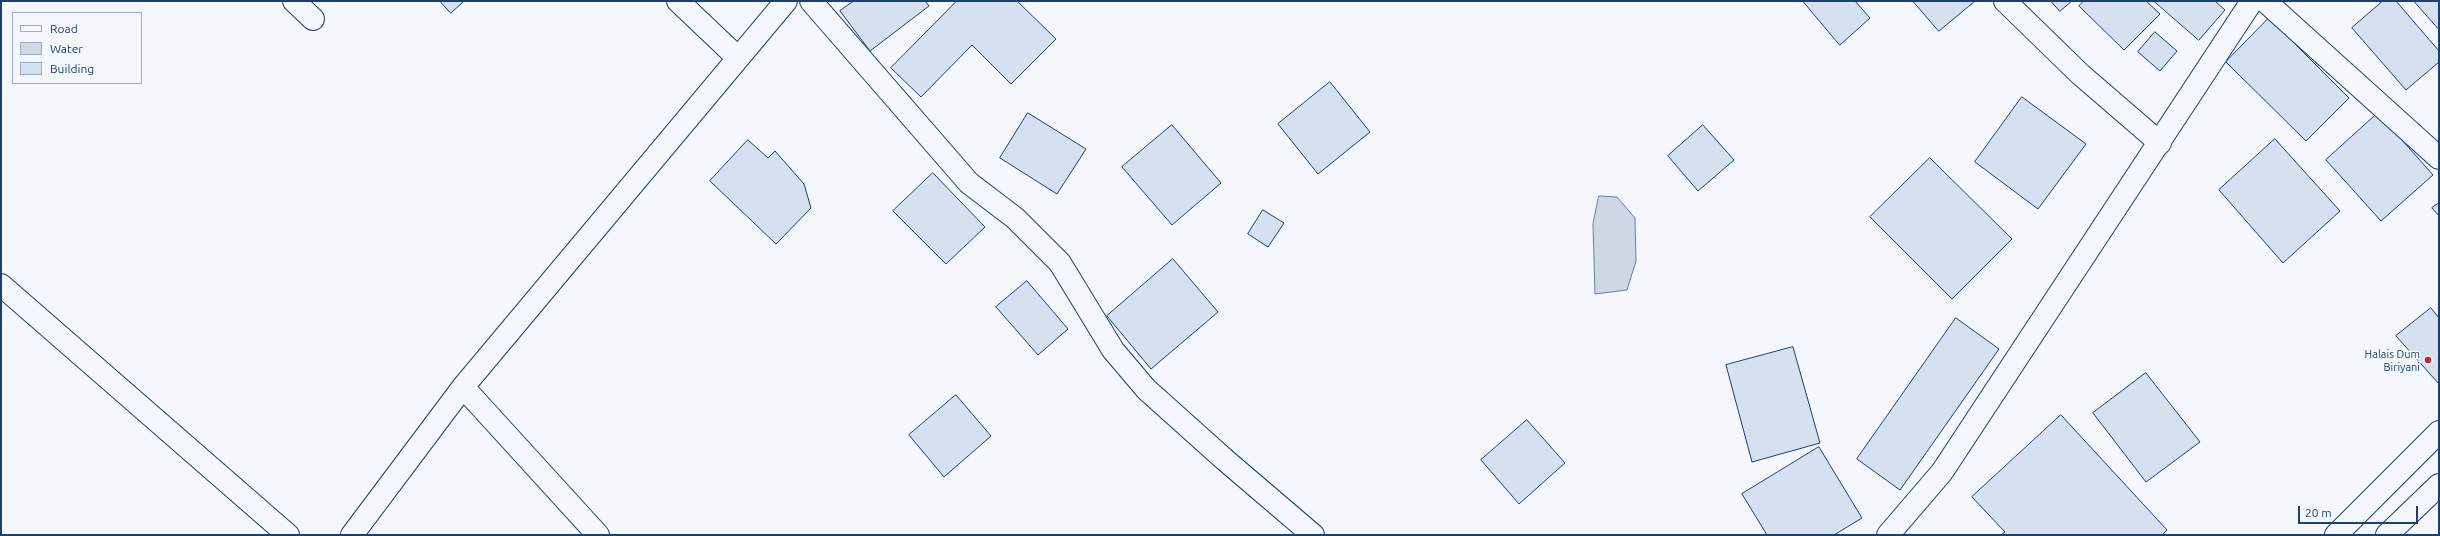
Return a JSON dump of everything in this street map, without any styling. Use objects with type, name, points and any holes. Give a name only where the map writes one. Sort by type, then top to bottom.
[{"type":"street","points":[[294,1],[313,19]]},
{"type":"street","points":[[678,1],[738,58]]},
{"type":"street","points":[[352,535],[463,387],[786,1]]},
{"type":"street","points":[[812,1],[969,183],[1015,218],[1060,263],[1113,350],[1146,389],[1224,459],[1313,535]]},
{"type":"street","points":[[2005,1],[2080,74],[2160,143]]},
{"type":"street","points":[[1888,535],[1942,472],[2160,143],[2252,1]]},
{"type":"street","points":[[2265,1],[2439,158]]},
{"type":"street","points":[[1,285],[288,535]]},
{"type":"street","points":[[463,387],[598,535]]},
{"type":"street","points":[[2336,535],[2439,432]]},
{"type":"street","points":[[2387,535],[2439,485]]},
{"type":"water","points":[[1599,196],[1617,197],[1635,218],[1636,261],[1627,290],[1595,294],[1593,224]]},
{"type":"building","points":[[440,1],[464,1],[451,13]]},
{"type":"building","points":[[854,1],[925,1],[929,6],[870,51],[840,11]]},
{"type":"building","points":[[957,1],[1017,1],[1056,39],[1011,84],[972,45],[921,97],[891,68]]},
{"type":"building","points":[[1803,1],[1855,1],[1870,18],[1840,45]]},
{"type":"building","points":[[1913,1],[1975,1],[1939,31]]},
{"type":"building","points":[[2051,1],[2072,1],[2060,11]]},
{"type":"building","points":[[2084,1],[2146,1],[2160,14],[2124,50],[2079,6]]},
{"type":"building","points":[[2154,1],[2215,1],[2225,10],[2199,40]]},
{"type":"building","points":[[2383,1],[2396,1],[2439,51],[2439,62],[2406,90],[2352,28]]},
{"type":"building","points":[[2414,1],[2439,1],[2438,28]]},
{"type":"building","points":[[2269,18],[2349,98],[2306,141],[2226,62]]},
{"type":"building","points":[[2155,32],[2177,51],[2160,71],[2138,52]]},
{"type":"building","points":[[1330,82],[1370,132],[1318,174],[1278,124]]},
{"type":"building","points":[[2022,97],[2086,144],[2038,209],[1975,162]]},
{"type":"building","points":[[1028,113],[1086,149],[1057,194],[1000,158]]},
{"type":"building","points":[[2378,113],[2433,175],[2381,221],[2326,160]]},
{"type":"building","points":[[1172,125],[1221,183],[1172,225],[1122,167]]},
{"type":"building","points":[[1703,125],[1734,160],[1698,191],[1668,156]]},
{"type":"building","points":[[2275,139],[2340,211],[2283,263],[2219,190]]},
{"type":"building","points":[[748,140],[768,158],[775,151],[804,184],[811,208],[776,244],[710,181]]},
{"type":"building","points":[[1930,158],[2012,239],[1952,299],[1870,217]]},
{"type":"building","points":[[933,173],[985,227],[946,264],[893,211]]},
{"type":"building","points":[[2439,203],[2439,216],[2432,208]]},
{"type":"building","points":[[1263,210],[1284,223],[1268,247],[1248,234]]},
{"type":"building","points":[[1173,259],[1218,312],[1151,369],[1107,316]]},
{"type":"building","points":[[1027,281],[1068,329],[1038,355],[996,307]]},
{"type":"building","name":"Halais Dum Biriyani","points":[[2431,308],[2439,318],[2439,384],[2396,336]]},
{"type":"building","points":[[1956,318],[1999,349],[1900,490],[1857,459]]},
{"type":"building","points":[[1793,347],[1820,443],[1752,462],[1726,365]]},
{"type":"building","points":[[2146,373],[2200,442],[2146,482],[2093,413]]},
{"type":"building","points":[[956,395],[991,436],[944,477],[909,435]]},
{"type":"building","points":[[2061,415],[2167,530],[2162,535],[2001,535],[2005,532],[1972,497]]},
{"type":"building","points":[[1527,420],[1565,463],[1519,504],[1481,460]]},
{"type":"building","points":[[1819,447],[1862,518],[1834,535],[1767,535],[1742,494]]},
{"type":"place","name":"Halais Dum Biriyani","points":[[2428,360]]}]
